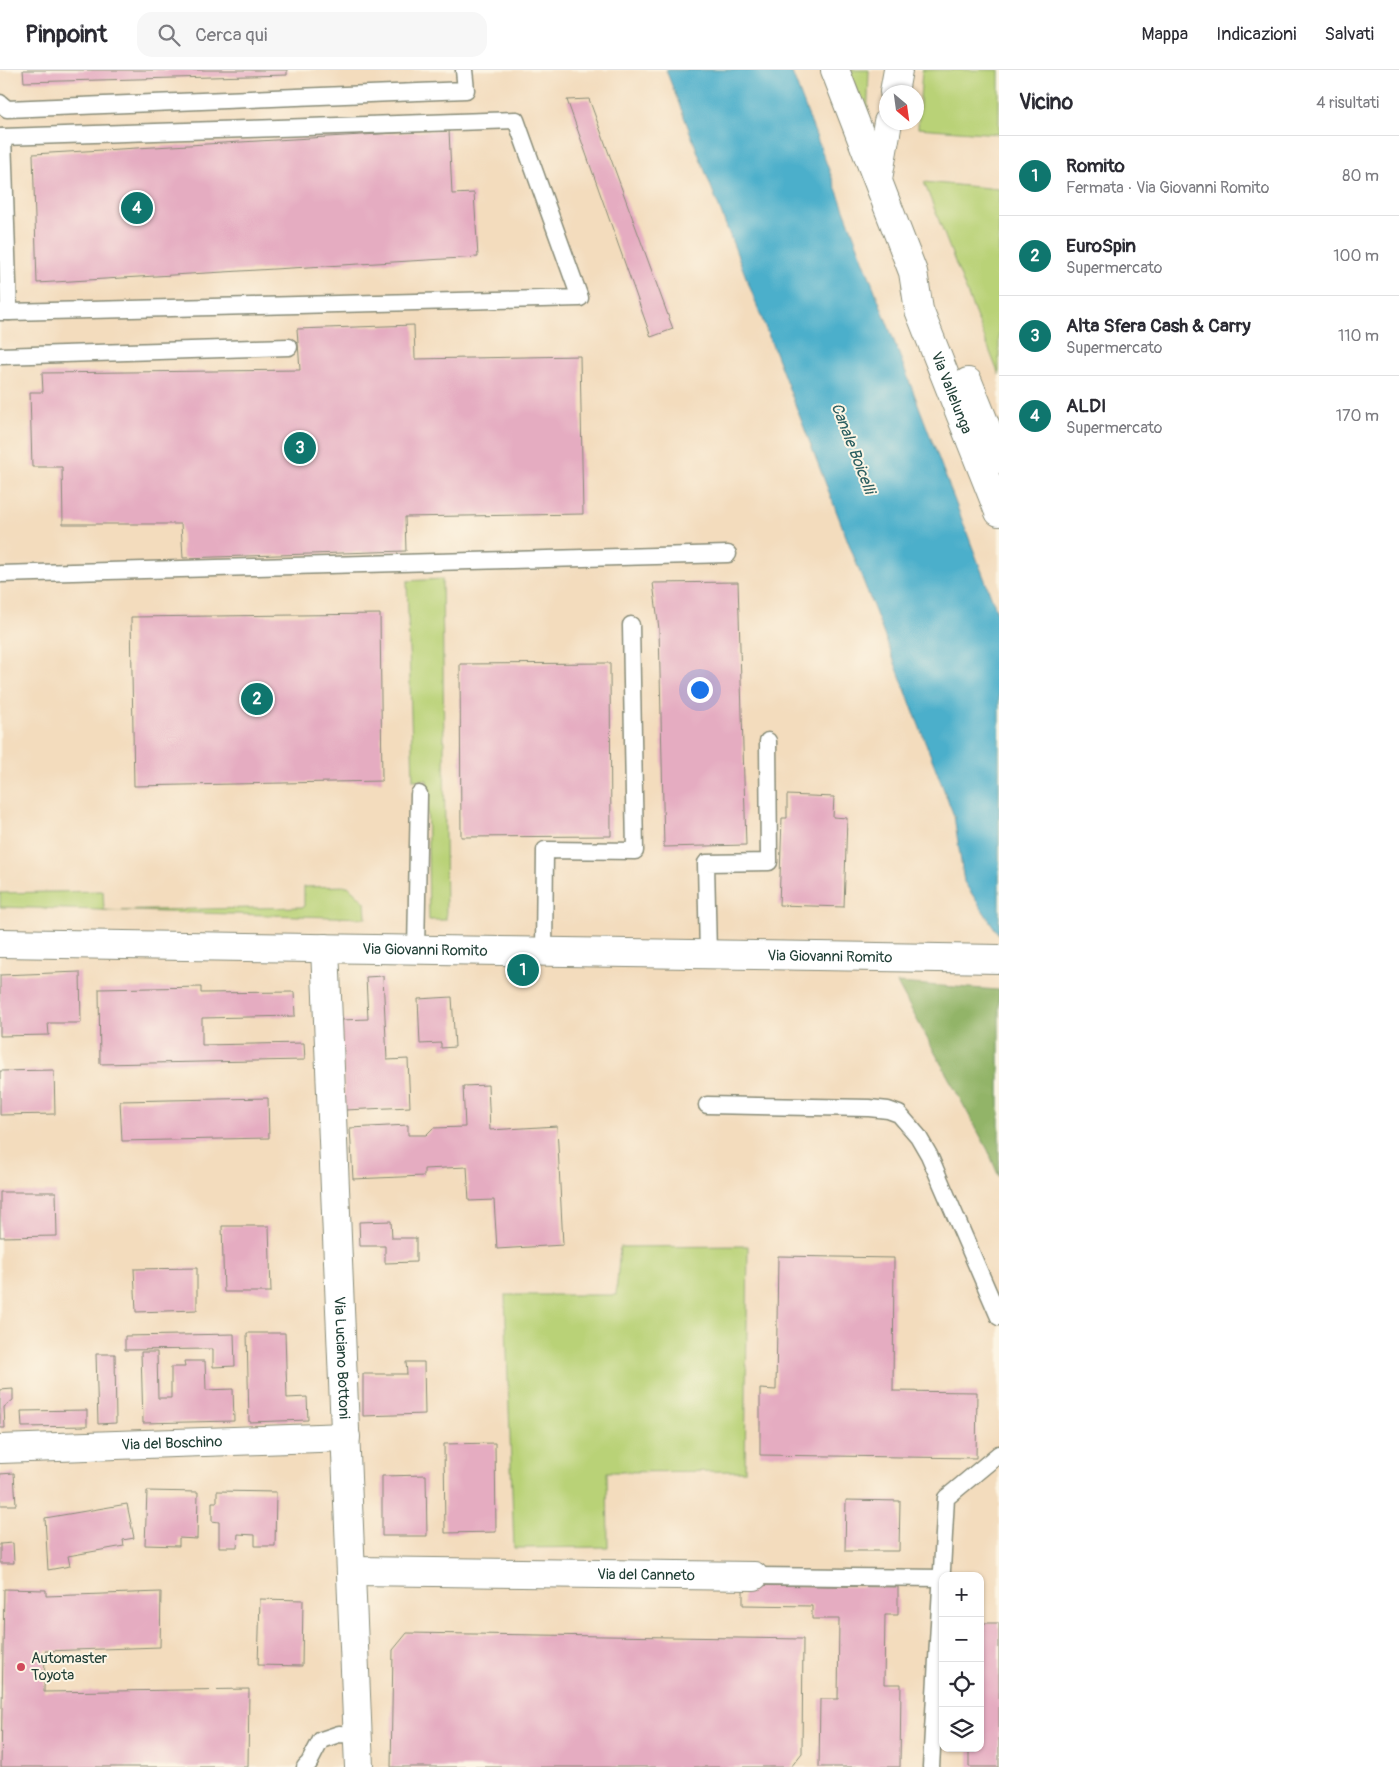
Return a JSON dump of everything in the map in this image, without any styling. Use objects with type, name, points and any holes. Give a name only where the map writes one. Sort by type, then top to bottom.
[{"type":"street","name":"Via Vallelunga","points":[[835,70],[913,272],[919,310],[999,512]]},
{"type":"street","points":[[895,85],[898,70]]},
{"type":"street","points":[[878,179],[887,130]]},
{"type":"street","name":"Via Vallelunga","points":[[913,272],[940,311],[999,459]]},
{"type":"street","name":"Via Giovanni Romito","points":[[0,943],[996,959]]},
{"type":"street","name":"Via Luciano Bottoni","points":[[325,948],[359,1767]]},
{"type":"street","name":"Via del Boschino","points":[[0,1449],[346,1437]]},
{"type":"street","name":"Via del Canneto","points":[[352,1571],[754,1576]]},
{"type":"lane","points":[[0,102],[7,109],[466,90],[464,70]]},
{"type":"lane","points":[[516,120],[580,298],[5,312],[1,137],[516,120]]},
{"type":"lane","points":[[0,356],[289,347]]},
{"type":"lane","points":[[0,574],[728,554]]},
{"type":"lane","points":[[544,952],[545,850],[634,851],[632,624]]},
{"type":"lane","points":[[708,955],[706,863],[769,862],[768,742]]},
{"type":"lane","points":[[416,950],[419,794]]},
{"type":"lane","points":[[707,1105],[869,1108],[888,1110],[899,1114],[910,1124],[929,1155],[999,1317]]},
{"type":"lane","points":[[941,1572],[946,1498],[999,1454]]},
{"type":"lane","name":"Via del Canneto","points":[[754,1576],[939,1578]]},
{"type":"lane","points":[[931,1767],[939,1616]]},
{"type":"lane","points":[[304,1767],[309,1763],[321,1740],[339,1734],[358,1735]]},
{"type":"green space","points":[[850,70],[869,70],[867,125]]},
{"type":"green space","points":[[922,70],[999,70],[999,134],[924,128],[924,85],[921,85]]},
{"type":"green space","points":[[924,182],[999,189],[999,375]]},
{"type":"green space","points":[[442,579],[446,920],[429,920],[427,780],[413,780],[407,581]]},
{"type":"green space","points":[[348,886],[365,902],[366,918],[121,911],[304,907],[304,887]]},
{"type":"green space","points":[[103,891],[104,910],[0,907],[0,893]]},
{"type":"green space","points":[[897,983],[999,990],[999,1177],[988,1150]]},
{"type":"green space","points":[[748,1246],[745,1471],[607,1472],[608,1547],[514,1548],[505,1295],[616,1295],[620,1247]]},
{"type":"water","name":"Canale Boicelli","points":[[666,70],[791,70],[999,617],[999,935],[964,882],[954,816]]},
{"type":"building","points":[[23,70],[287,70],[287,75],[24,82]]},
{"type":"building","points":[[589,99],[673,329],[651,337],[567,100]]},
{"type":"building","points":[[449,130],[452,194],[474,193],[478,257],[37,283],[33,154]]},
{"type":"building","points":[[414,325],[415,359],[580,356],[583,514],[405,517],[406,551],[183,558],[181,524],[63,524],[62,467],[32,467],[30,392],[43,392],[42,373],[300,370],[297,329]]},
{"type":"building","points":[[738,582],[746,845],[664,847],[659,629],[653,583]]},
{"type":"building","points":[[380,614],[382,781],[134,786],[131,617]]},
{"type":"building","points":[[610,663],[611,836],[461,837],[460,664]]},
{"type":"building","points":[[787,795],[834,797],[833,817],[847,818],[844,907],[779,905],[782,818],[787,818]]},
{"type":"building","points":[[80,972],[81,1023],[48,1023],[49,1035],[0,1036],[0,975]]},
{"type":"building","points":[[383,976],[387,1060],[408,1059],[410,1107],[345,1110],[341,1020],[368,1019],[366,977]]},
{"type":"building","points":[[201,987],[201,993],[294,992],[295,1016],[202,1018],[202,1045],[304,1043],[305,1060],[100,1064],[99,989]]},
{"type":"building","points":[[452,997],[455,1047],[441,1048],[441,1043],[420,1044],[418,999]]},
{"type":"building","points":[[54,1070],[55,1114],[0,1115],[0,1071]]},
{"type":"building","points":[[488,1085],[490,1130],[557,1126],[563,1245],[497,1249],[494,1200],[469,1201],[467,1167],[424,1169],[424,1176],[353,1179],[350,1128],[408,1125],[408,1135],[426,1135],[433,1128],[465,1127],[463,1086]]},
{"type":"building","points":[[268,1098],[269,1138],[122,1141],[120,1101]]},
{"type":"building","points":[[0,1192],[56,1192],[57,1236],[0,1237]]},
{"type":"building","points":[[391,1221],[392,1238],[416,1238],[416,1262],[385,1263],[385,1246],[360,1246],[359,1222]]},
{"type":"building","points":[[222,1226],[269,1226],[271,1292],[224,1292]]},
{"type":"building","points":[[778,1256],[894,1258],[893,1391],[977,1392],[976,1458],[760,1455],[760,1389],[776,1390]]},
{"type":"building","points":[[197,1268],[197,1310],[136,1312],[134,1269]]},
{"type":"building","points":[[247,1333],[285,1333],[287,1398],[307,1397],[308,1420],[249,1422]]},
{"type":"building","points":[[234,1334],[235,1366],[213,1367],[213,1349],[125,1350],[125,1336]]},
{"type":"building","points":[[141,1352],[157,1352],[158,1398],[171,1398],[171,1367],[185,1367],[184,1361],[205,1361],[206,1390],[233,1389],[234,1421],[143,1423]]},
{"type":"building","points":[[96,1354],[115,1354],[116,1423],[98,1424]]},
{"type":"building","points":[[406,1362],[424,1362],[425,1414],[363,1416],[363,1374],[407,1374]]},
{"type":"building","points":[[13,1389],[13,1400],[4,1407],[5,1428],[0,1428],[0,1390]]},
{"type":"building","points":[[87,1410],[87,1426],[22,1427],[21,1411]]},
{"type":"building","points":[[495,1443],[496,1532],[445,1533],[444,1444]]},
{"type":"building","points":[[14,1473],[16,1505],[0,1505],[0,1474]]},
{"type":"building","points":[[426,1475],[427,1536],[382,1536],[382,1476]]},
{"type":"building","points":[[147,1491],[198,1492],[197,1539],[179,1538],[179,1546],[145,1545]]},
{"type":"building","points":[[217,1491],[276,1492],[275,1546],[255,1546],[255,1535],[238,1534],[237,1547],[219,1547],[219,1522],[212,1521],[212,1502],[217,1502]]},
{"type":"building","points":[[846,1500],[900,1501],[899,1551],[845,1551]]},
{"type":"building","points":[[127,1504],[134,1538],[123,1540],[124,1546],[68,1556],[70,1566],[48,1570],[45,1518]]},
{"type":"building","points":[[13,1543],[14,1563],[0,1563],[0,1544]]},
{"type":"building","points":[[743,1585],[898,1587],[898,1615],[885,1615],[884,1684],[901,1684],[900,1767],[819,1767],[820,1699],[838,1699],[839,1619],[812,1619],[812,1606],[743,1605]]},
{"type":"building","points":[[4,1589],[46,1590],[46,1596],[161,1592],[160,1647],[45,1651],[44,1692],[249,1689],[248,1767],[1,1767]]},
{"type":"building","points":[[260,1599],[303,1600],[302,1666],[258,1665]]},
{"type":"building","points":[[984,1623],[999,1623],[999,1767],[969,1767],[969,1752],[984,1752]]},
{"type":"building","points":[[407,1633],[803,1639],[802,1753],[791,1767],[391,1767],[393,1650]]},
{"type":"place","name":"ALDI","points":[[137,208]]},
{"type":"place","name":"Alta Sfera Cash & Carry","points":[[300,448]]},
{"type":"place","name":"EuroSpin","points":[[257,699]]},
{"type":"place","name":"Romito","points":[[523,970]]},
{"type":"place","name":"Automaster Toyota","points":[[21,1667]]}]
